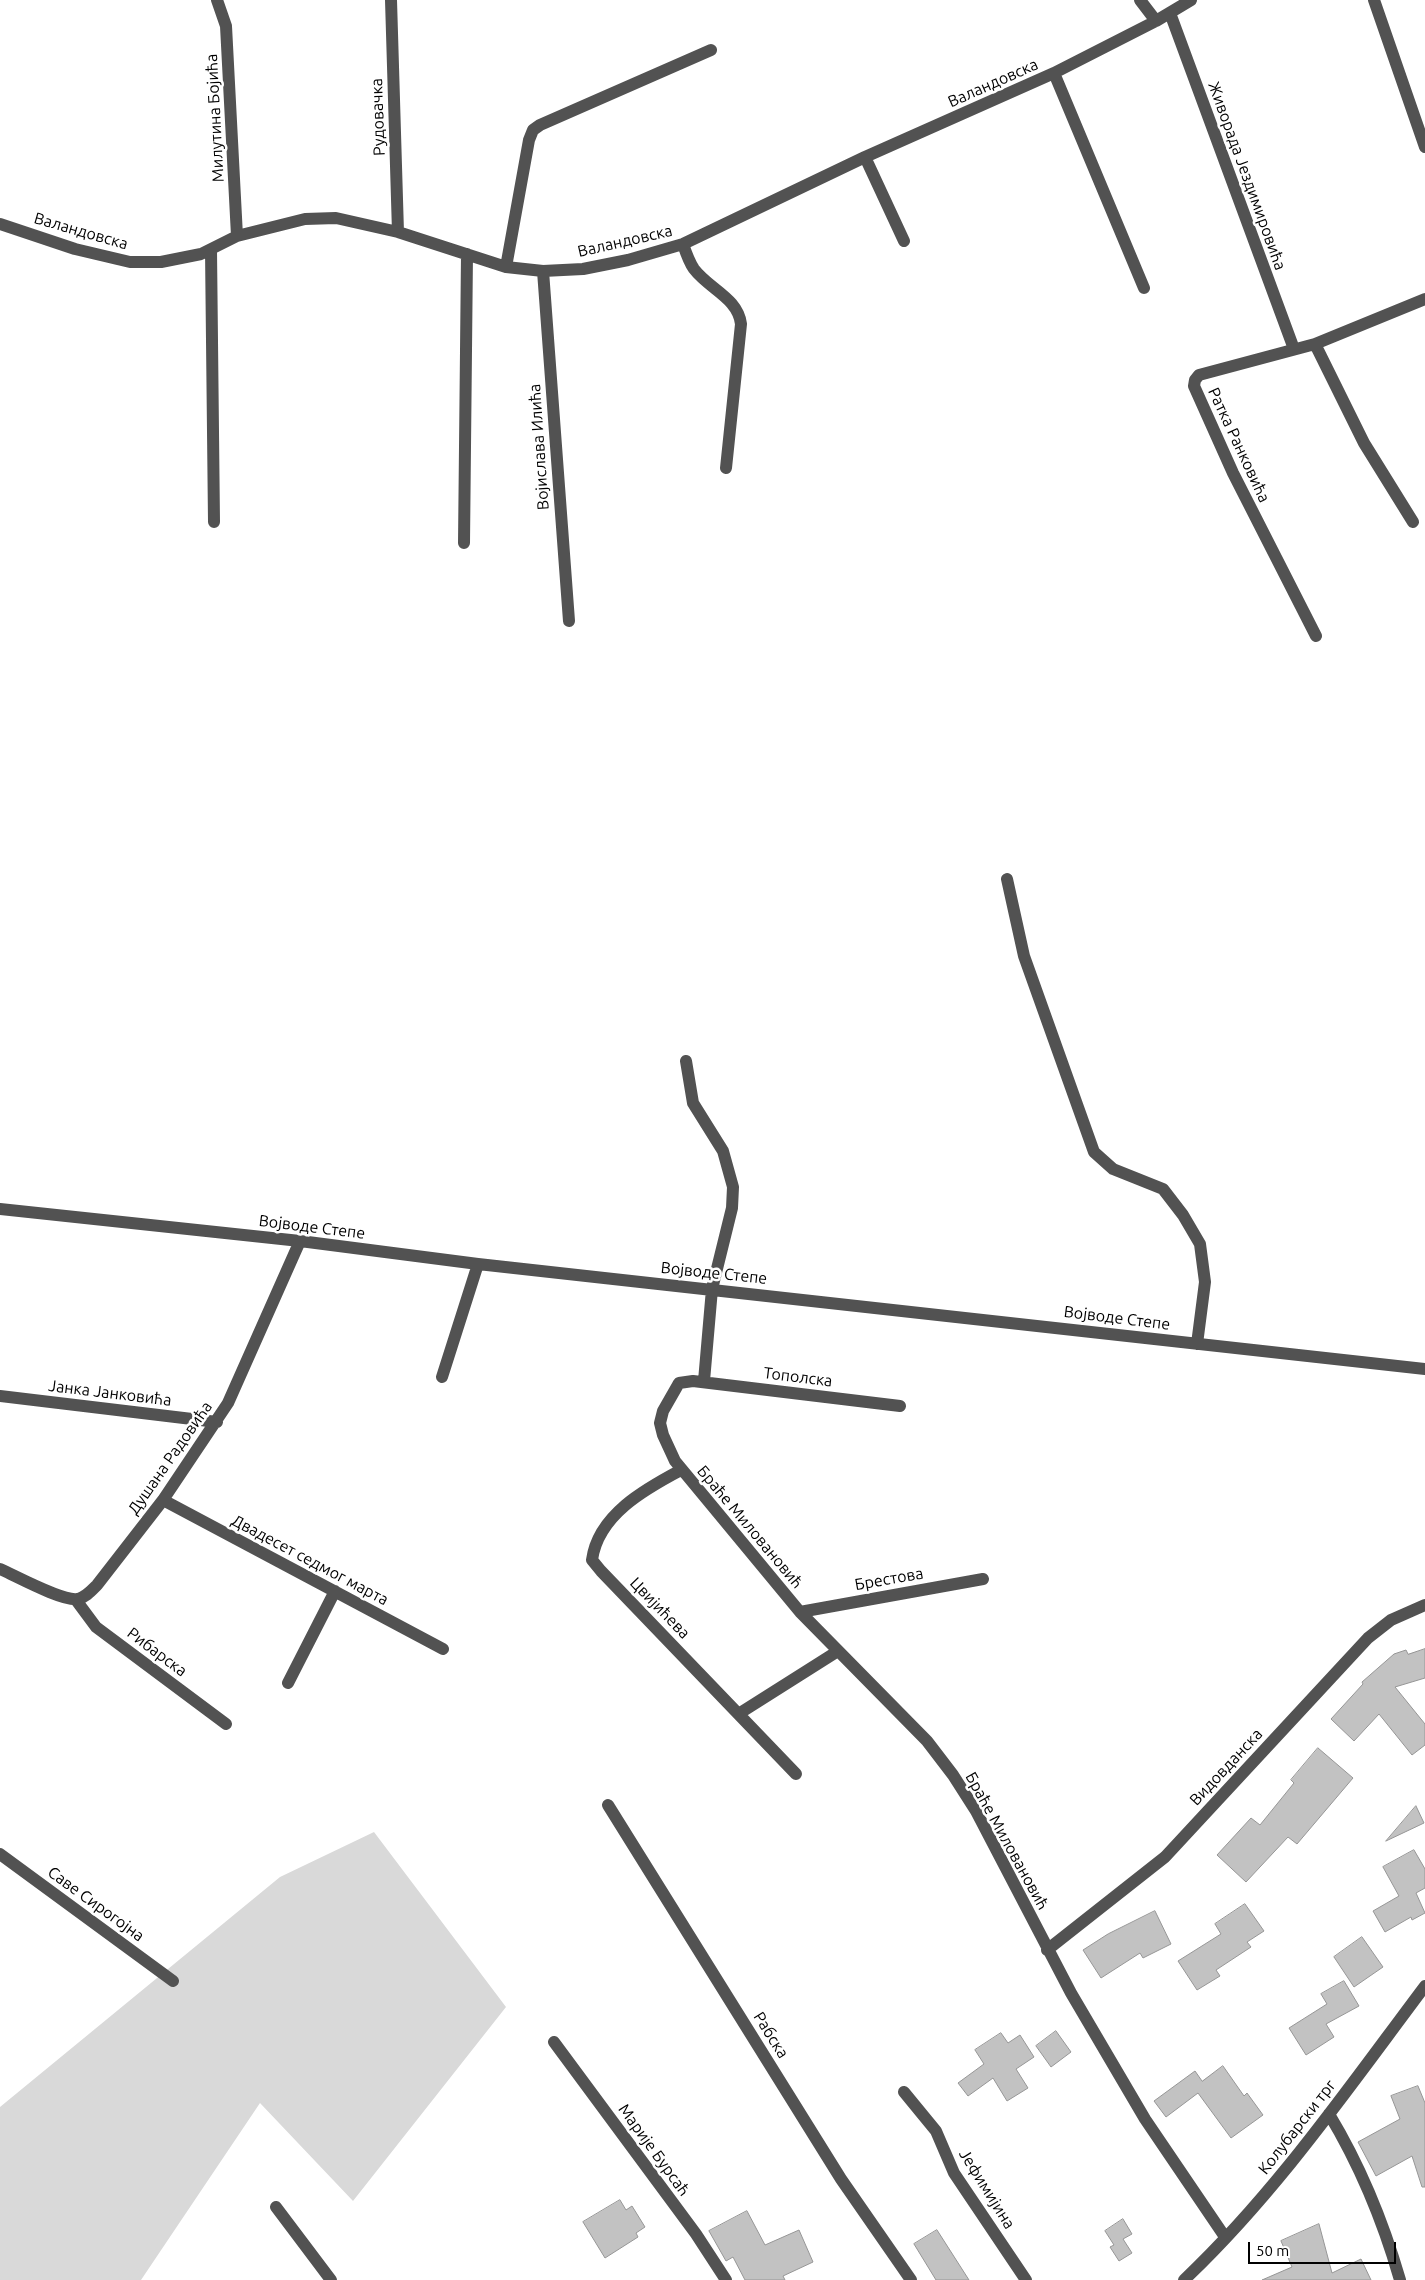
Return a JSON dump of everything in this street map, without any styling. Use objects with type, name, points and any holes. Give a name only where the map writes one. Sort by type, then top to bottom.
[{"type":"street","name":"Милутина Бојића","points":[[217,0],[226,26],[238,236]]},
{"type":"street","name":"Рудовачка","points":[[391,0],[398,232]]},
{"type":"street","points":[[1140,0],[1156,21]]},
{"type":"street","name":"Валандовска","points":[[0,224],[76,249],[130,262],[161,262],[211,250],[238,236],[305,219],[336,218],[398,232],[506,267],[543,271],[583,269],[628,260],[683,244],[865,157],[1054,73],[1156,21],[1191,0]]},
{"type":"street","points":[[1374,0],[1425,147]]},
{"type":"street","name":"Живорада Јездимировића","points":[[1170,13],[1294,350]]},
{"type":"street","points":[[506,267],[529,140],[533,130],[540,125],[711,50]]},
{"type":"street","points":[[1054,73],[1144,288]]},
{"type":"street","points":[[865,157],[904,241]]},
{"type":"street","points":[[683,244],[692,268],[734,305],[740,313],[726,468]]},
{"type":"street","points":[[211,250],[214,522]]},
{"type":"street","points":[[464,543],[467,254]]},
{"type":"street","name":"Војислава Илића","points":[[543,271],[569,621]]},
{"type":"street","name":"Ратка Ранковића","points":[[1316,636],[1233,474],[1194,386],[1199,375],[1315,344],[1425,299]]},
{"type":"street","points":[[1315,344],[1364,443],[1413,522]]},
{"type":"street","points":[[1007,879],[1024,956],[1094,1152],[1113,1169],[1163,1189],[1183,1216],[1200,1244],[1205,1282],[1197,1344]]},
{"type":"street","points":[[686,1061],[693,1103],[723,1151],[733,1187],[732,1208],[712,1289],[698,1381]]},
{"type":"street","name":"Војводе Степе","points":[[0,1209],[300,1241],[478,1264],[1425,1369]]},
{"type":"street","name":"Душана Радовића","points":[[76,1600],[84,1597],[97,1585],[163,1500],[228,1403],[300,1241]]},
{"type":"street","points":[[442,1377],[478,1264]]},
{"type":"street","name":"Тополска","points":[[698,1381],[900,1406]]},
{"type":"street","name":"Браће Миловановић","points":[[698,1381],[679,1383],[663,1411],[660,1423],[663,1435],[675,1461],[800,1612],[927,1741],[953,1775],[976,1811],[1047,1950],[1145,2119],[1225,2237]]},
{"type":"street","name":"Јанка Јанковића","points":[[0,1396],[216,1422]]},
{"type":"street","name":"Цвијићева","points":[[681,1470],[639,1492],[605,1527],[594,1547],[592,1560],[740,1713],[796,1774]]},
{"type":"street","name":"Двадесет седмог марта","points":[[163,1500],[443,1649]]},
{"type":"street","points":[[0,1569],[54,1594],[76,1600]]},
{"type":"street","name":"Брестова","points":[[800,1612],[984,1579]]},
{"type":"street","points":[[288,1683],[335,1591]]},
{"type":"street","name":"Рибарска","points":[[76,1600],[96,1627],[226,1724]]},
{"type":"street","name":"Видовданска","points":[[1047,1950],[1165,1856],[1368,1638],[1390,1620],[1425,1604]]},
{"type":"street","points":[[740,1713],[838,1651]]},
{"type":"street","name":"Рабска","points":[[608,1805],[841,2179],[911,2280]]},
{"type":"street","name":"Саве Сирогојна","points":[[0,1854],[173,1981]]},
{"type":"street","name":"Колубарски трг","points":[[1184,2280],[1262,2198],[1425,1986]]},
{"type":"street","name":"Марије Бурсаћ","points":[[554,2042],[696,2234],[726,2280]]},
{"type":"street","name":"Јефимијина","points":[[904,2092],[936,2131],[954,2173],[1026,2280]]},
{"type":"street","points":[[1328,2114],[1363,2175],[1376,2205],[1400,2280]]},
{"type":"street","points":[[276,2207],[331,2280]]},
{"type":"shaded area","points":[[374,1832],[506,2007],[353,2201],[260,2103],[141,2280],[0,2280],[0,2107],[280,1877]]},
{"type":"building","points":[[1425,1649],[1425,1678],[1395,1687],[1425,1724],[1425,1745],[1412,1755],[1379,1714],[1354,1741],[1331,1719],[1363,1684],[1362,1682],[1394,1654],[1406,1650],[1408,1654]]},
{"type":"building","points":[[1318,1748],[1353,1778],[1297,1844],[1288,1837],[1246,1882],[1217,1855],[1251,1818],[1260,1825],[1294,1783],[1291,1780]]},
{"type":"building","points":[[1416,1806],[1424,1823],[1386,1841]]},
{"type":"building","points":[[1414,1850],[1425,1869],[1425,1888],[1416,1893],[1425,1913],[1412,1920],[1411,1917],[1385,1932],[1373,1911],[1399,1896],[1383,1867]]},
{"type":"building","points":[[1245,1904],[1264,1931],[1247,1942],[1251,1947],[1216,1970],[1220,1976],[1197,1990],[1178,1961],[1221,1934],[1215,1924]]},
{"type":"building","points":[[1155,1911],[1171,1944],[1143,1958],[1140,1953],[1101,1978],[1083,1950],[1108,1934]]},
{"type":"building","points":[[1362,1937],[1383,1967],[1354,1987],[1334,1957]]},
{"type":"building","points":[[1344,1981],[1359,2006],[1326,2024],[1334,2037],[1306,2055],[1289,2028],[1327,2004],[1321,1994]]},
{"type":"building","points":[[1056,2031],[1071,2052],[1051,2067],[1036,2046]]},
{"type":"building","points":[[1001,2033],[1008,2043],[1020,2035],[1034,2057],[1016,2069],[1028,2088],[1007,2101],[993,2078],[968,2096],[958,2083],[984,2064],[975,2050]]},
{"type":"building","points":[[1223,2066],[1244,2096],[1247,2093],[1263,2115],[1231,2138],[1198,2093],[1166,2117],[1154,2101],[1195,2071],[1202,2081]]},
{"type":"building","points":[[1418,2086],[1425,2103],[1425,2187],[1422,2187],[1412,2156],[1376,2176],[1358,2142],[1400,2119],[1391,2096]]},
{"type":"building","points":[[620,2200],[626,2210],[632,2206],[645,2227],[636,2233],[638,2237],[605,2258],[583,2222]]},
{"type":"building","points":[[747,2211],[765,2245],[799,2230],[813,2262],[783,2276],[785,2280],[745,2280],[733,2257],[726,2261],[709,2231]]},
{"type":"building","points":[[1123,2219],[1132,2234],[1123,2239],[1132,2253],[1119,2261],[1110,2247],[1114,2245],[1105,2231]]},
{"type":"building","points":[[1319,2224],[1332,2273],[1361,2259],[1371,2280],[1262,2280],[1292,2267],[1281,2241]]},
{"type":"building","points":[[937,2230],[969,2280],[936,2280],[914,2244]]}]
